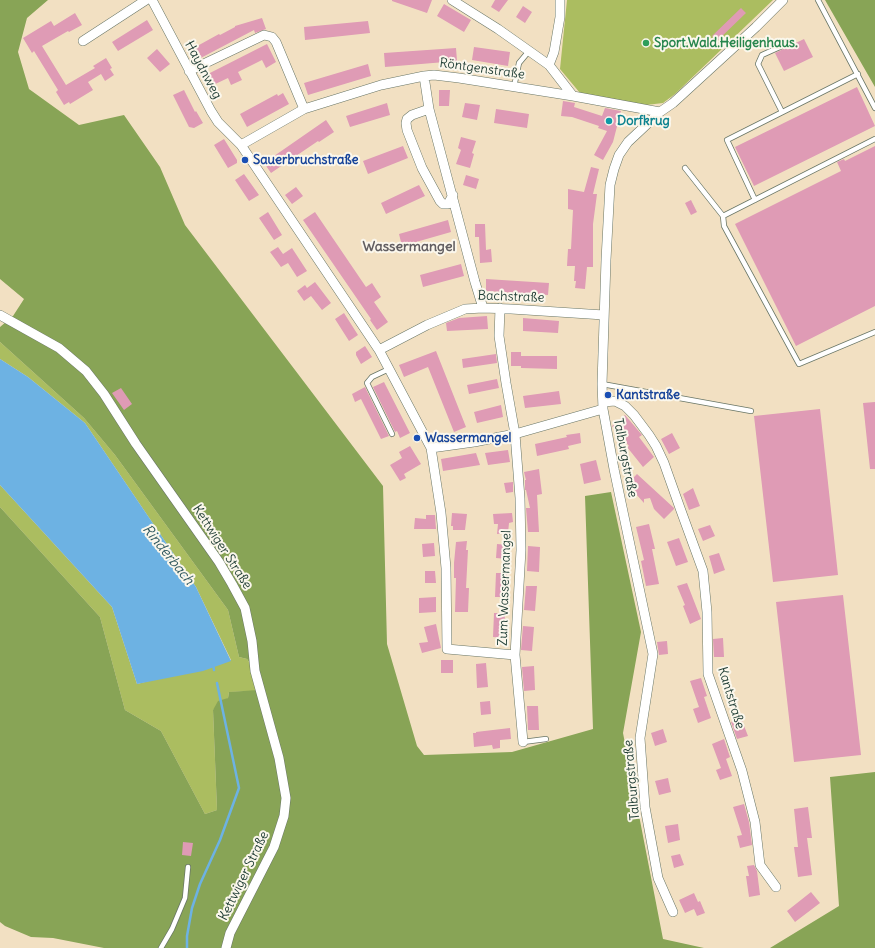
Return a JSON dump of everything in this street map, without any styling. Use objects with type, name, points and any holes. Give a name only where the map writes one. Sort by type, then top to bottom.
[{"type":"street","points":[[83,41],[146,0]]},
{"type":"street","name":"Haydnweg","points":[[152,0],[189,71],[218,122],[241,145]]},
{"type":"street","points":[[452,0],[498,29],[549,65],[572,96]]},
{"type":"street","points":[[549,65],[554,52],[560,17],[560,0]]},
{"type":"street","name":"Talburgstraße","points":[[673,912],[658,878],[646,807],[640,738],[653,654],[618,490],[603,406],[602,384],[604,315],[610,185],[619,155],[628,142],[756,27],[783,0]]},
{"type":"street","points":[[189,71],[264,35],[272,36],[276,42],[304,109]]},
{"type":"street","name":"Röntgenstraße","points":[[241,145],[304,109],[381,85],[434,75],[514,86],[660,112]]},
{"type":"street","points":[[424,76],[429,109],[475,282],[484,308]]},
{"type":"street","points":[[429,109],[412,114],[407,119],[407,130],[422,168],[440,201],[443,204],[448,204],[453,195]]},
{"type":"street","points":[[241,145],[379,350],[431,448],[441,513],[445,560],[447,649],[515,655]]},
{"type":"street","name":"Bachstraße","points":[[379,350],[454,312],[465,309],[500,308],[604,315]]},
{"type":"street","name":"Zum Wassermangel","points":[[500,308],[499,336],[515,434],[520,498],[521,550],[515,655],[523,742]]},
{"type":"street","name":"Kettwiger Straße","points":[[0,315],[59,348],[86,371],[104,394],[136,444],[219,562],[245,608],[252,641],[255,671],[279,758],[286,798],[284,816],[277,840],[230,933],[226,948]]},
{"type":"street","name":"Kantstraße","points":[[603,406],[615,401],[625,406],[634,415],[656,446],[675,493],[703,571],[707,612],[708,674],[742,771],[755,822],[760,865],[776,887]]},
{"type":"street","points":[[431,448],[515,434],[603,406]]},
{"type":"lane","points":[[818,0],[875,108]]},
{"type":"lane","points":[[782,46],[762,55],[758,64],[782,112]]},
{"type":"lane","points":[[514,86],[519,63],[529,51]]},
{"type":"lane","points":[[755,200],[727,140],[858,74]]},
{"type":"lane","points":[[724,216],[875,139]]},
{"type":"lane","points":[[685,168],[724,216],[724,226],[799,364],[875,332]]},
{"type":"lane","points":[[389,368],[372,377],[367,383],[392,434]]},
{"type":"lane","points":[[602,384],[750,411]]},
{"type":"lane","points":[[523,742],[546,739]]},
{"type":"lane","points":[[161,948],[172,929],[185,898],[188,867]]},
{"type":"green space","points":[[0,0],[48,0],[27,18],[18,52],[29,89],[79,125],[124,115],[160,167],[185,225],[383,486],[387,644],[417,746],[424,755],[512,752],[593,729],[585,496],[611,492],[641,632],[623,733],[663,939],[704,948],[104,948],[53,938],[31,937],[5,926],[0,922],[0,507],[100,617],[125,710],[161,731],[205,814],[217,810],[213,710],[218,701],[228,698],[229,692],[258,690],[254,670],[247,659],[239,657],[228,610],[115,455],[84,418],[0,342],[0,327],[13,316],[24,299],[0,279]]},
{"type":"green space","name":"Sport.Wald.Heiligenhaus.","points":[[567,0],[773,0],[675,94],[663,103],[646,105],[580,93],[560,69]]},
{"type":"green space","points":[[825,0],[875,0],[875,87]]},
{"type":"green space","points":[[0,342],[84,418],[115,455],[228,610],[239,657],[247,659],[254,670],[256,691],[229,692],[228,698],[213,710],[217,810],[205,814],[161,731],[125,710],[100,617],[0,507],[0,485],[112,607],[137,684],[231,660],[196,587],[85,423],[28,377],[0,359]]},
{"type":"green space","points":[[875,772],[875,948],[770,948],[839,906],[830,777]]},
{"type":"water","points":[[0,359],[28,377],[85,423],[196,587],[231,661],[203,671],[137,684],[112,607],[0,485]]},
{"type":"building","points":[[392,0],[432,0],[427,13]]},
{"type":"building","points":[[495,0],[508,0],[499,12],[491,7]]},
{"type":"building","points":[[444,4],[471,20],[464,32],[437,16]]},
{"type":"building","points":[[523,6],[532,12],[525,23],[516,17]]},
{"type":"building","points":[[741,8],[746,13],[717,41],[712,36]]},
{"type":"building","points":[[75,13],[82,25],[42,46],[66,85],[95,68],[93,66],[106,58],[114,75],[105,81],[101,74],[88,82],[93,90],[70,104],[69,102],[64,105],[56,92],[58,90],[34,51],[32,53],[23,38],[51,21],[54,26]]},
{"type":"building","points":[[262,18],[266,29],[255,33],[254,30],[195,61],[190,50],[235,26]]},
{"type":"building","points":[[147,20],[153,30],[118,51],[112,42]]},
{"type":"building","points":[[368,21],[370,33],[305,40],[304,27]]},
{"type":"building","points":[[804,39],[813,57],[784,71],[775,53]]},
{"type":"building","points":[[267,44],[276,62],[266,68],[262,60],[238,72],[242,80],[231,85],[228,78],[209,87],[204,76]]},
{"type":"building","points":[[474,47],[510,52],[508,66],[472,60]]},
{"type":"building","points":[[456,48],[457,61],[385,67],[384,53]]},
{"type":"building","points":[[157,49],[170,64],[160,72],[147,58]]},
{"type":"building","points":[[368,64],[371,76],[308,95],[304,83]]},
{"type":"building","points":[[857,87],[875,126],[754,186],[735,147]]},
{"type":"building","points":[[184,90],[195,112],[196,111],[203,123],[194,128],[189,127],[173,95]]},
{"type":"building","points":[[439,90],[450,90],[449,106],[439,106]]},
{"type":"building","points":[[283,93],[289,104],[247,127],[240,114],[277,94],[278,96]]},
{"type":"building","points":[[563,101],[575,103],[574,107],[602,116],[605,108],[621,111],[613,142],[603,160],[594,155],[607,131],[598,128],[599,126],[572,117],[561,116]]},
{"type":"building","points":[[387,103],[390,115],[350,127],[346,116]]},
{"type":"building","points":[[465,103],[480,105],[477,120],[462,117]]},
{"type":"building","points":[[496,109],[529,114],[527,128],[494,123]]},
{"type":"building","points":[[326,120],[334,132],[271,173],[264,163]]},
{"type":"building","points":[[461,137],[476,141],[472,153],[474,154],[470,168],[456,164],[461,150],[458,148]]},
{"type":"building","points":[[224,139],[237,160],[237,163],[228,168],[214,145]]},
{"type":"building","points":[[403,146],[408,158],[368,174],[363,161]]},
{"type":"building","points":[[875,146],[875,306],[796,346],[735,224],[841,171],[837,162],[844,159],[845,161]]},
{"type":"building","points":[[591,167],[599,169],[593,194],[597,194],[593,224],[593,267],[587,267],[585,289],[575,288],[575,266],[567,266],[568,249],[571,249],[573,210],[568,209],[568,189],[584,192]]},
{"type":"building","points":[[244,174],[259,195],[249,201],[235,180]]},
{"type":"building","points":[[466,175],[479,179],[476,189],[463,185]]},
{"type":"building","points":[[419,185],[425,196],[386,214],[381,203]]},
{"type":"building","points":[[296,187],[303,196],[292,204],[285,195]]},
{"type":"building","points":[[691,200],[697,212],[691,215],[685,203]]},
{"type":"building","points":[[268,212],[282,235],[274,240],[259,218]]},
{"type":"building","points":[[315,212],[366,287],[372,283],[381,297],[374,302],[388,322],[377,330],[303,220]]},
{"type":"building","points":[[448,220],[451,232],[402,246],[399,234]]},
{"type":"building","points":[[475,224],[485,224],[486,250],[491,249],[492,262],[480,263],[479,237],[475,237]]},
{"type":"building","points":[[278,247],[283,254],[292,248],[307,271],[297,277],[288,263],[281,267],[270,252]]},
{"type":"building","points":[[461,264],[464,276],[423,287],[420,275]]},
{"type":"building","points":[[486,279],[549,283],[548,295],[486,291]]},
{"type":"building","points":[[315,282],[331,303],[322,310],[311,296],[304,301],[297,291],[305,285],[307,288]]},
{"type":"building","points":[[344,313],[358,335],[349,341],[335,319]]},
{"type":"building","points":[[487,316],[488,329],[447,331],[446,323],[459,318]]},
{"type":"building","points":[[523,318],[559,321],[558,333],[523,331]]},
{"type":"building","points":[[365,346],[372,357],[361,364],[356,352]]},
{"type":"building","points":[[436,351],[466,427],[454,432],[428,367],[404,377],[399,365]]},
{"type":"building","points":[[511,352],[521,352],[521,356],[557,356],[557,369],[521,368],[521,366],[511,366]]},
{"type":"building","points":[[496,354],[497,363],[463,368],[462,359]]},
{"type":"building","points":[[497,379],[499,388],[469,394],[467,385]]},
{"type":"building","points":[[384,382],[410,433],[400,438],[397,431],[395,432],[373,387]]},
{"type":"building","points":[[365,387],[389,436],[381,439],[361,399],[355,402],[352,394]]},
{"type":"building","points":[[121,388],[132,404],[124,410],[112,393]]},
{"type":"building","points":[[559,391],[561,404],[525,408],[523,396]]},
{"type":"building","points":[[875,402],[875,469],[870,469],[863,403]]},
{"type":"building","points":[[501,405],[503,417],[477,423],[474,412]]},
{"type":"building","points":[[820,409],[838,575],[773,582],[754,416]]},
{"type":"building","points":[[625,415],[642,435],[639,437],[654,457],[643,467],[627,447],[629,446],[612,426]]},
{"type":"building","points":[[580,433],[581,443],[568,446],[569,449],[537,456],[535,444],[567,437],[566,435]]},
{"type":"building","points":[[672,433],[680,448],[669,454],[661,439]]},
{"type":"building","points":[[410,446],[421,464],[404,474],[406,478],[400,481],[390,465],[402,458],[399,452]]},
{"type":"building","points":[[508,450],[510,462],[488,465],[485,453]]},
{"type":"building","points":[[476,453],[480,465],[443,471],[441,459]]},
{"type":"building","points":[[596,460],[601,480],[584,484],[580,464]]},
{"type":"building","points":[[539,469],[542,494],[537,495],[539,532],[528,532],[526,508],[530,508],[525,490],[526,480],[524,472]]},
{"type":"building","points":[[637,474],[674,508],[664,519],[654,509],[650,498],[644,499],[644,503],[627,484]]},
{"type":"building","points":[[513,482],[513,492],[506,493],[504,483]]},
{"type":"building","points":[[693,488],[700,506],[689,510],[683,494]]},
{"type":"building","points":[[452,513],[467,514],[465,530],[453,530],[453,526],[451,526]]},
{"type":"building","points":[[512,513],[513,522],[509,523],[508,533],[497,534],[498,524],[494,524],[493,514]]},
{"type":"building","points":[[426,515],[435,515],[436,529],[414,529],[415,518],[426,519]]},
{"type":"building","points":[[649,524],[655,549],[652,549],[659,584],[646,586],[641,561],[644,560],[636,527]]},
{"type":"building","points":[[710,525],[715,536],[703,541],[698,529]]},
{"type":"building","points":[[679,538],[688,562],[676,566],[667,542]]},
{"type":"building","points":[[467,541],[466,588],[469,588],[468,612],[455,612],[456,578],[454,578],[454,563],[456,542]]},
{"type":"building","points":[[434,543],[435,556],[423,557],[422,544]]},
{"type":"building","points":[[497,544],[508,545],[507,559],[496,558]]},
{"type":"building","points":[[528,546],[540,547],[539,572],[527,571]]},
{"type":"building","points":[[719,553],[725,570],[714,574],[709,556]]},
{"type":"building","points":[[425,571],[435,571],[436,583],[425,583]]},
{"type":"building","points":[[496,573],[507,573],[506,597],[495,597]]},
{"type":"building","points":[[687,583],[701,619],[690,624],[683,606],[685,605],[677,586]]},
{"type":"building","points":[[526,586],[537,586],[535,611],[524,610]]},
{"type":"building","points":[[843,595],[861,755],[794,762],[776,602]]},
{"type":"building","points":[[436,597],[436,612],[419,613],[419,598]]},
{"type":"building","points":[[494,613],[505,613],[504,638],[493,637]]},
{"type":"building","points":[[436,624],[441,648],[422,653],[419,643],[428,642],[424,627]]},
{"type":"building","points":[[523,626],[534,627],[532,651],[521,650]]},
{"type":"building","points":[[723,638],[724,657],[714,657],[713,639]]},
{"type":"building","points":[[667,641],[668,654],[659,655],[657,642]]},
{"type":"building","points":[[441,660],[453,660],[453,673],[441,673]]},
{"type":"building","points":[[486,663],[488,687],[477,688],[476,664]]},
{"type":"building","points":[[534,666],[535,690],[524,691],[522,667]]},
{"type":"building","points":[[701,678],[707,696],[704,697],[711,718],[698,723],[693,709],[699,707],[690,681]]},
{"type":"building","points":[[490,701],[491,714],[481,715],[480,702]]},
{"type":"building","points":[[527,706],[538,706],[539,730],[528,730]]},
{"type":"building","points":[[741,718],[748,736],[737,739],[731,722]]},
{"type":"building","points":[[510,728],[511,739],[500,740],[500,748],[493,749],[492,745],[474,747],[473,733]]},
{"type":"building","points":[[663,729],[667,742],[655,746],[651,733]]},
{"type":"building","points":[[724,739],[730,757],[726,759],[732,776],[720,780],[716,770],[721,768],[712,744]]},
{"type":"building","points":[[668,778],[671,792],[659,795],[655,781]]},
{"type":"building","points":[[744,804],[749,822],[752,845],[740,848],[737,836],[742,835],[733,807]]},
{"type":"building","points":[[808,807],[812,838],[807,838],[812,875],[798,877],[794,847],[798,847],[794,809]]},
{"type":"building","points":[[678,824],[680,840],[668,843],[665,826]]},
{"type":"building","points":[[183,842],[193,843],[191,856],[182,855]]},
{"type":"building","points":[[680,854],[684,865],[674,868],[671,856]]},
{"type":"building","points":[[754,865],[757,871],[760,895],[749,897],[746,876],[749,876],[747,866]]},
{"type":"building","points":[[811,892],[820,903],[795,922],[787,911]]},
{"type":"building","points":[[694,893],[698,902],[700,901],[705,913],[697,916],[694,909],[685,913],[679,900]]},
{"type":"waterway","name":"Rinderbach","points":[[213,664],[214,670]]},
{"type":"waterway","name":"Rinderbach","points":[[187,948],[187,936],[192,908],[200,884],[220,840],[239,788],[217,683]]},
{"type":"place","name":"Sport.Wald.Heiligenhaus.","points":[[646,43]]},
{"type":"place","name":"Dorfkrug","points":[[609,121]]},
{"type":"place","name":"Sauerbruchstraße","points":[[245,160]]},
{"type":"place","name":"Kantstraße","points":[[608,395]]},
{"type":"place","name":"Wassermangel","points":[[417,438]]},
{"type":"district","name":"Wassermangel","points":[[409,247]]}]
